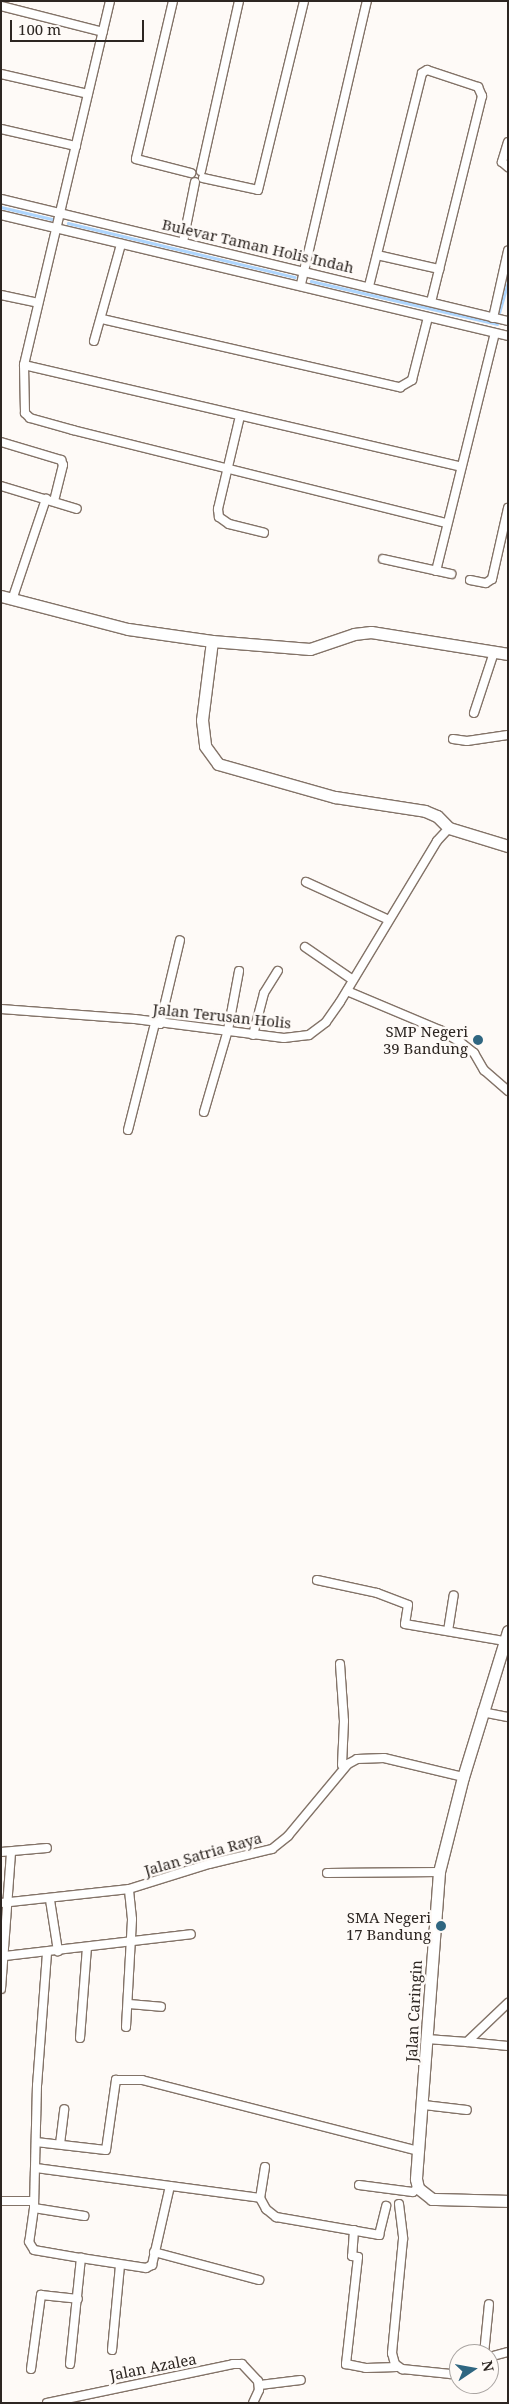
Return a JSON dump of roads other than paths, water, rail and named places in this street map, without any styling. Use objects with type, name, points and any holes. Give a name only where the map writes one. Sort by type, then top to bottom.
[{"type":"main road","points":[[7,598],[128,628],[212,641],[310,649],[354,634],[371,632],[508,654]]},
{"type":"main road","points":[[212,641],[202,720],[206,746],[218,764],[335,797],[425,811],[437,816],[449,828],[508,846]]},
{"type":"main road","name":"Jalan Caringin","points":[[418,2188],[418,2151],[424,2105],[439,1872],[463,1777],[506,1636]]},
{"type":"main road","points":[[418,2188],[432,2199],[508,2201]]},
{"type":"street","points":[[110,1],[24,365],[23,403],[30,418],[447,523]]},
{"type":"street","points":[[173,1],[136,159],[202,174],[258,190],[304,1]]},
{"type":"street","points":[[183,242],[195,182],[202,174],[239,1]]},
{"type":"street","points":[[301,284],[367,1]]},
{"type":"street","points":[[1,6],[103,32]]},
{"type":"street","points":[[369,286],[422,73],[427,70],[478,86],[482,96],[432,302]]},
{"type":"street","points":[[1,74],[88,94]]},
{"type":"street","points":[[1,129],[76,146]]},
{"type":"street","points":[[508,142],[502,162],[508,167]]},
{"type":"street","points":[[191,172],[195,182]]},
{"type":"street","name":"Bulevar Taman Holis Indah","points":[[1,199],[369,286],[508,321]]},
{"type":"street","name":"Bulevar Taman Holis Indah","points":[[1,215],[301,284],[495,333],[507,333]]},
{"type":"street","points":[[94,341],[102,319],[121,244]]},
{"type":"street","points":[[493,318],[508,251]]},
{"type":"street","points":[[377,255],[439,269]]},
{"type":"street","points":[[1,295],[38,303]]},
{"type":"street","points":[[102,319],[400,388],[412,380],[428,317]]},
{"type":"street","points":[[436,571],[495,333]]},
{"type":"street","points":[[24,365],[461,467]]},
{"type":"street","points":[[240,416],[219,517],[229,524],[264,533]]},
{"type":"street","points":[[1,442],[61,460],[63,465],[50,500],[7,598]]},
{"type":"street","points":[[1,486],[77,509]]},
{"type":"street","points":[[470,580],[486,583],[492,578],[508,508]]},
{"type":"street","points":[[383,558],[451,574]]},
{"type":"street","points":[[474,713],[494,652]]},
{"type":"street","points":[[453,738],[467,741],[508,735]]},
{"type":"street","name":"Jalan Terusan Holis","points":[[1,1009],[228,1030],[284,1038],[310,1035],[326,1022],[347,991],[437,840],[449,828]]},
{"type":"street","points":[[306,882],[389,920]]},
{"type":"street","points":[[128,1130],[180,940]]},
{"type":"street","points":[[305,947],[353,980]]},
{"type":"street","points":[[204,1112],[228,1030],[239,971]]},
{"type":"street","points":[[254,1034],[264,993],[278,971]]},
{"type":"street","points":[[347,991],[440,1030],[460,1042],[474,1053],[484,1070],[508,1091]]},
{"type":"street","points":[[317,1580],[381,1594],[408,1606],[406,1624],[448,1631],[506,1636]]},
{"type":"street","points":[[448,1631],[454,1595]]},
{"type":"street","points":[[340,1664],[344,1721],[342,1765]]},
{"type":"street","points":[[482,1712],[508,1717]]},
{"type":"street","name":"Jalan Satria Raya","points":[[4,1904],[50,1900],[129,1889],[210,1864],[257,1854],[278,1845],[354,1760],[384,1758],[463,1777]]},
{"type":"street","points":[[1,1852],[47,1848]]},
{"type":"street","points":[[1,1989],[5,1956],[4,1904],[12,1852]]},
{"type":"street","points":[[327,1873],[439,1872]]},
{"type":"street","points":[[126,2027],[129,2004],[131,1942],[129,1889]]},
{"type":"street","points":[[50,1900],[58,1952]]},
{"type":"street","points":[[5,1956],[58,1952],[191,1934]]},
{"type":"street","points":[[80,2038],[87,1948]]},
{"type":"street","points":[[47,1953],[31,2249],[120,2265],[148,2267],[154,2252],[170,2186]]},
{"type":"street","points":[[467,2042],[508,2003]]},
{"type":"street","points":[[129,2004],[161,2007]]},
{"type":"street","points":[[427,2039],[508,2046]]},
{"type":"street","points":[[36,2142],[107,2150],[116,2080],[170,2086],[418,2151]]},
{"type":"street","points":[[424,2105],[467,2110]]},
{"type":"street","points":[[60,2144],[64,2109]]},
{"type":"street","points":[[265,2167],[260,2198],[266,2210],[276,2216],[381,2234],[386,2206]]},
{"type":"street","points":[[36,2168],[260,2198]]},
{"type":"street","points":[[359,2185],[411,2192],[418,2188]]},
{"type":"street","points":[[1,2201],[34,2204],[84,2216]]},
{"type":"street","points":[[397,2367],[392,2353],[403,2239],[399,2204]]},
{"type":"street","points":[[354,2230],[352,2256],[358,2257],[346,2364],[366,2368],[397,2367],[449,2374]]},
{"type":"street","points":[[154,2252],[259,2280]]},
{"type":"street","points":[[70,2364],[81,2258]]},
{"type":"street","points":[[112,2350],[120,2265]]},
{"type":"street","points":[[31,2369],[41,2295],[78,2299]]},
{"type":"street","points":[[485,2344],[489,2304]]},
{"type":"street","name":"Jalan Azalea","points":[[47,2403],[233,2364],[242,2364],[259,2383]]},
{"type":"street","points":[[253,2403],[259,2383],[301,2380]]},
{"type":"waterway","points":[[1,207],[52,219]]},
{"type":"waterway","points":[[68,223],[295,277]]},
{"type":"waterway","points":[[311,281],[497,324]]},
{"type":"waterway","points":[[499,313],[508,282]]},
{"type":"place","name":"SMP Negeri 39 Bandung","points":[[478,1040]]},
{"type":"place","name":"SMA Negeri 17 Bandung","points":[[441,1926]]}]
